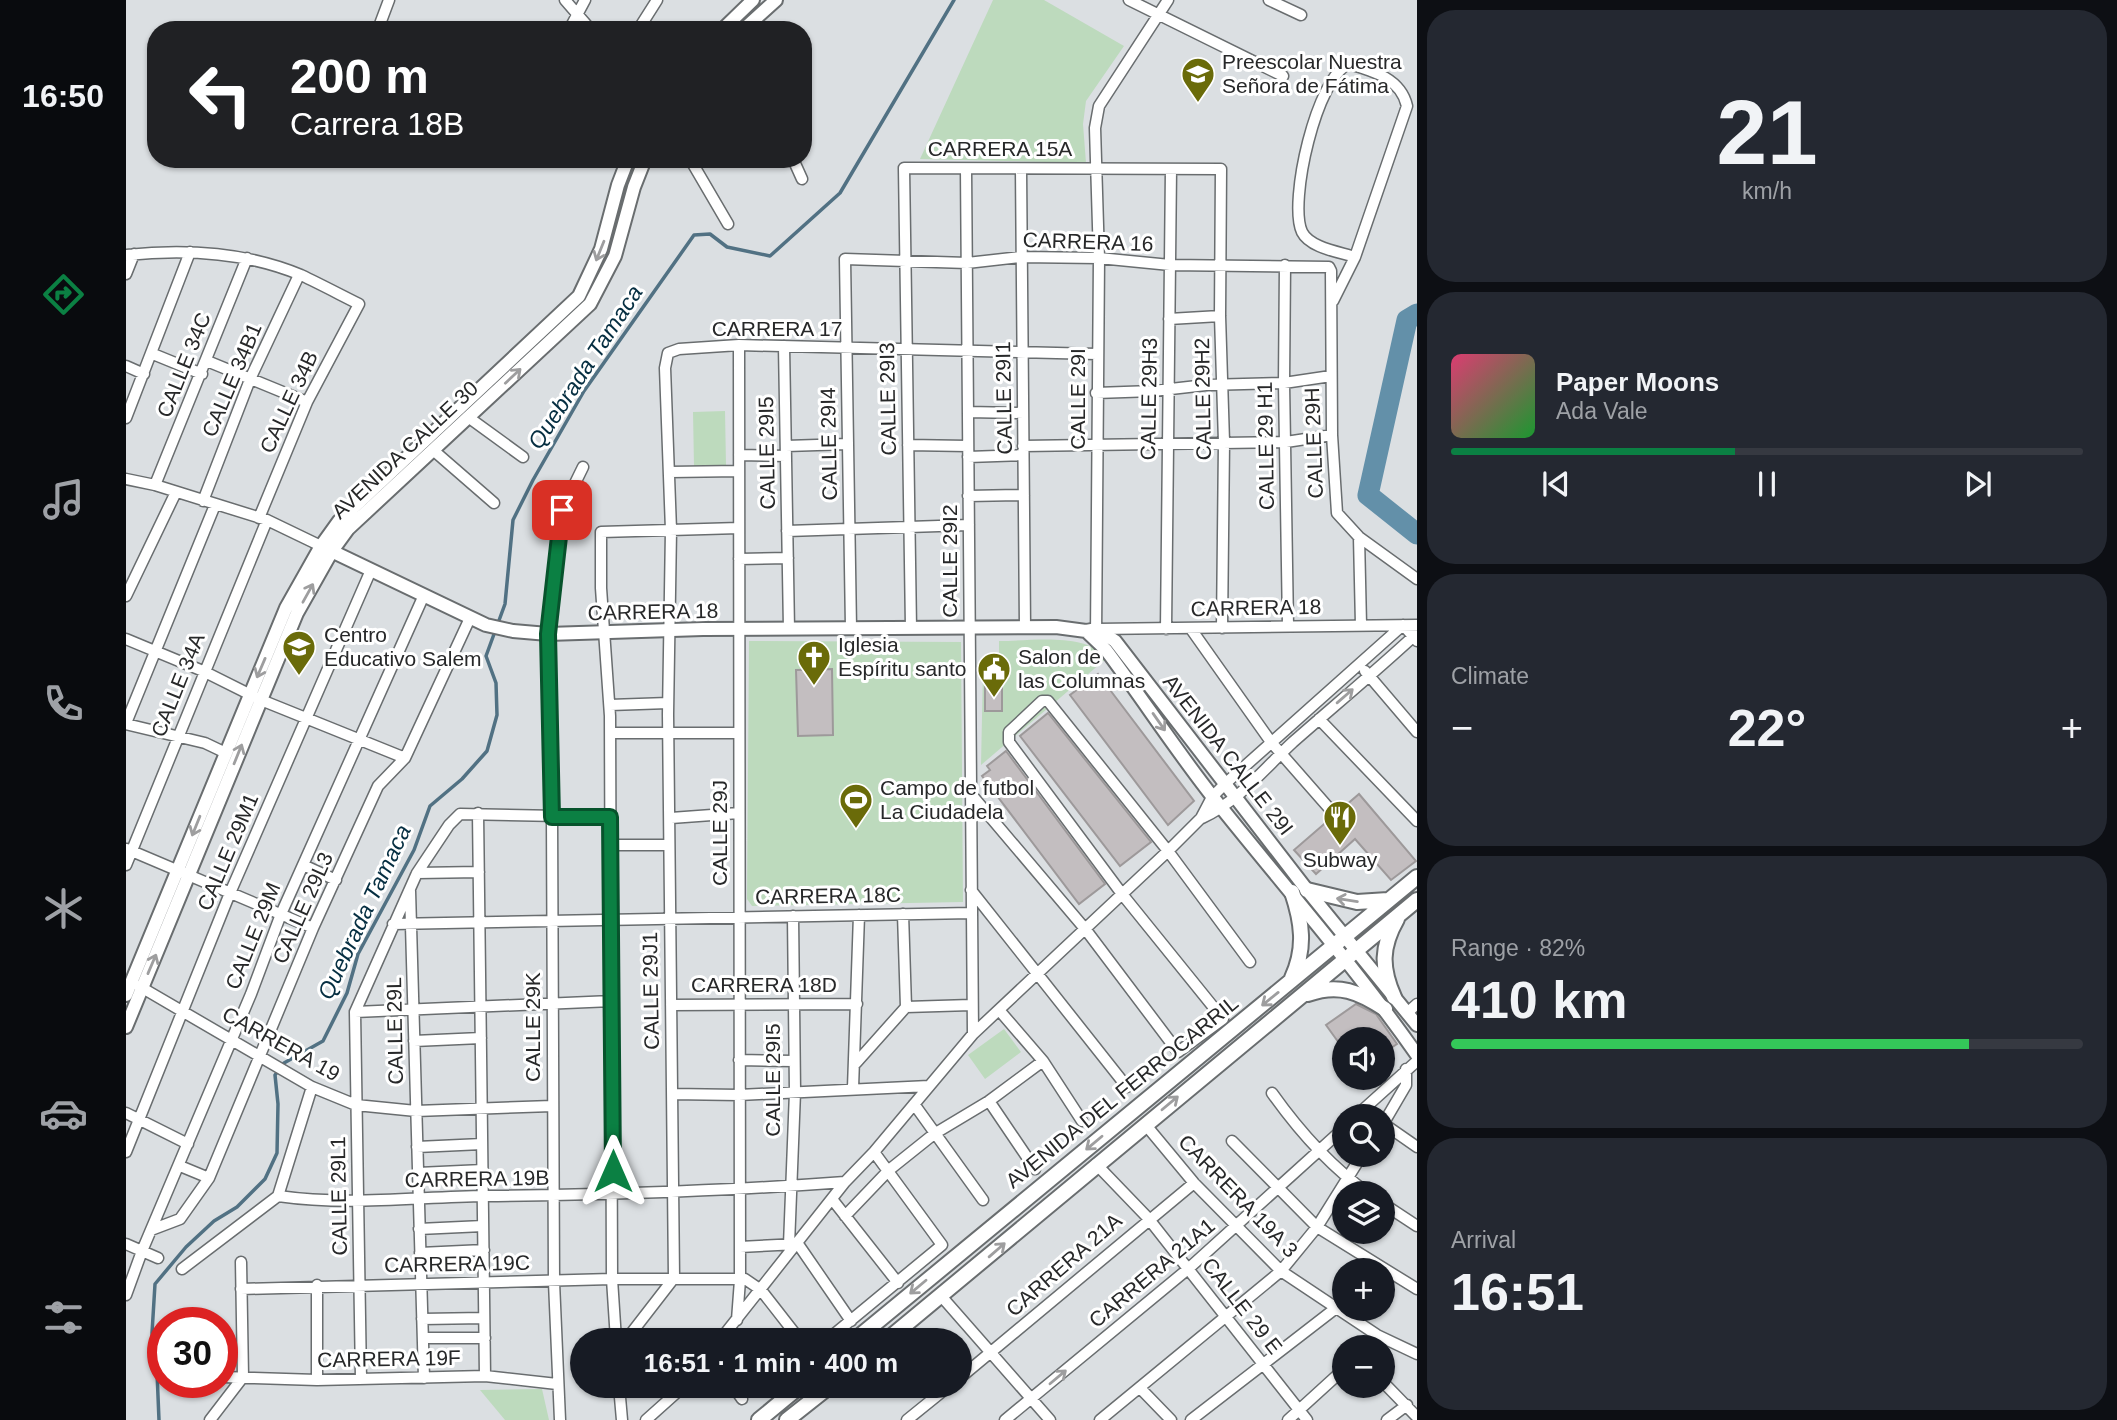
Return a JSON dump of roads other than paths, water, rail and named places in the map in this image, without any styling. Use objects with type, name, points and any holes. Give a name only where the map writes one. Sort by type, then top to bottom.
[{"type":"main road","points":[[733,21],[753,0]]},
{"type":"main road","points":[[753,21],[776,0]]},
{"type":"main road","name":"AVENIDA CALLE 30","points":[[126,995],[183,873],[255,697],[286,608],[327,548],[339,521],[579,296],[601,249],[625,168]]},
{"type":"main road","name":"AVENIDA CALLE 30","points":[[327,548],[590,304],[615,256],[641,168]]},
{"type":"main road","name":"CARRERA 18","points":[[327,548],[470,618],[513,631],[548,634],[739,629],[1025,627],[1093,633]]},
{"type":"main road","name":"AVENIDA CALLE 29I","points":[[1093,633],[1115,641],[1307,890],[1346,934],[1394,997],[1412,1009],[1417,1025]]},
{"type":"main road","name":"AVENIDA CALLE 29I","points":[[1093,633],[1212,797],[1292,892],[1417,1055]]},
{"type":"main road","name":"AVENIDA CALLE 30","points":[[183,873],[226,753],[255,697]]},
{"type":"main road","name":"AVENIDA DEL FERROCARRIL","points":[[870,1328],[1417,877]]},
{"type":"main road","points":[[1307,890],[1357,902],[1388,900]]},
{"type":"main road","points":[[1290,982],[1301,952],[1302,934],[1292,892]]},
{"type":"main road","name":"AVENIDA DEL FERROCARRIL","points":[[902,1328],[1096,1164],[1417,900]]},
{"type":"main road","points":[[1394,997],[1383,963],[1385,946],[1401,913]]},
{"type":"main road","name":"AVENIDA CALLE 30","points":[[126,1027],[133,983]]},
{"type":"main road","points":[[1300,997],[1318,990],[1349,990],[1363,995],[1384,1009]]},
{"type":"main road","points":[[759,1420],[786,1398]]},
{"type":"main road","points":[[787,1420],[815,1398]]},
{"type":"street","points":[[381,21],[390,0]]},
{"type":"street","points":[[565,0],[583,21]]},
{"type":"street","points":[[575,21],[585,0]]},
{"type":"street","points":[[644,21],[657,0]]},
{"type":"street","points":[[1129,0],[1283,76]]},
{"type":"street","name":"CARRERA 15A","points":[[1096,169],[1099,106],[1168,0]]},
{"type":"street","points":[[1269,0],[1301,15]]},
{"type":"street","points":[[1332,304],[1355,257],[1407,106],[1399,88],[1377,72],[1349,64],[1337,72],[1315,116],[1300,182],[1299,214],[1302,233],[1310,240],[1355,257]]},
{"type":"street","points":[[695,168],[728,224]]},
{"type":"street","points":[[797,168],[802,179]]},
{"type":"street","name":"CARRERA 15A","points":[[904,168],[1220,169]]},
{"type":"street","name":"CALLE 29I3","points":[[904,168],[911,628]]},
{"type":"street","name":"CALLE 29I2","points":[[966,169],[971,1005]]},
{"type":"street","name":"CALLE 29I1","points":[[1021,169],[1025,627]]},
{"type":"street","name":"CALLE 29I","points":[[1093,633],[1099,258],[1096,169]]},
{"type":"street","name":"CALLE 29H3","points":[[1166,629],[1171,169]]},
{"type":"street","name":"CALLE 29H2","points":[[1220,169],[1220,316],[1224,442],[1222,628]]},
{"type":"street","points":[[126,418],[153,354],[190,252]]},
{"type":"street","points":[[126,274],[130,255],[190,252],[247,258],[299,275]]},
{"type":"street","name":"CARRERA 16","points":[[845,259],[967,262],[1021,257],[1099,258],[1170,265],[1329,267]]},
{"type":"street","name":"CALLE 34C","points":[[155,485],[208,361],[247,258]]},
{"type":"street","name":"CALLE 29I4","points":[[845,259],[851,628]]},
{"type":"street","name":"CALLE 29 H1","points":[[1285,265],[1288,626]]},
{"type":"street","name":"CALLE 29H","points":[[1329,267],[1332,304],[1332,435],[1337,513],[1359,537],[1417,579]]},
{"type":"street","name":"CALLE 34B","points":[[263,519],[307,402],[359,304],[299,275]]},
{"type":"street","name":"CALLE 34B1","points":[[203,501],[251,377],[299,275]]},
{"type":"street","points":[[1169,319],[1220,316]]},
{"type":"street","name":"CARRERA 17","points":[[668,353],[678,349],[738,345],[1097,354]]},
{"type":"street","name":"CALLE 29J","points":[[737,1320],[740,1280],[738,345]]},
{"type":"street","name":"CALLE 29I5","points":[[784,346],[789,629]]},
{"type":"street","name":"CALLE 29J1","points":[[668,353],[665,368],[671,530],[668,732],[674,1278]]},
{"type":"street","points":[[153,354],[202,374]]},
{"type":"street","points":[[208,361],[307,402]]},
{"type":"street","points":[[126,366],[144,374]]},
{"type":"street","points":[[1096,393],[1221,384],[1284,383],[1331,376]]},
{"type":"street","points":[[968,412],[1023,413]]},
{"type":"street","points":[[468,417],[523,457]]},
{"type":"street","points":[[908,445],[968,451],[1023,450],[1096,443],[1286,442],[1332,435]]},
{"type":"street","points":[[739,455],[848,444]]},
{"type":"street","points":[[433,450],[494,503]]},
{"type":"street","name":"CALLE 29K","points":[[560,1420],[554,1282],[552,817],[548,634],[562,510],[583,467]]},
{"type":"street","points":[[670,472],[738,471]]},
{"type":"street","name":"CARRERA 18","points":[[126,479],[155,485],[263,519],[327,548]]},
{"type":"street","points":[[126,596],[176,492]]},
{"type":"street","points":[[968,496],[1024,495]]},
{"type":"street","points":[[215,505],[126,724],[205,743],[226,753]]},
{"type":"street","name":"CALLE 34A","points":[[126,865],[129,850],[178,738],[263,519]]},
{"type":"street","points":[[787,531],[969,525]]},
{"type":"street","points":[[615,1328],[612,1279],[610,705],[604,632],[601,533],[739,527]]},
{"type":"street","points":[[1359,537],[1361,625]]},
{"type":"street","points":[[739,559],[788,558]]},
{"type":"street","name":"CALLE 29M1","points":[[126,1152],[230,893],[371,570]]},
{"type":"street","name":"CALLE 29M","points":[[126,1295],[281,914],[424,596]]},
{"type":"street","name":"CALLE 29L3","points":[[151,1230],[180,1219],[209,1178],[313,928],[378,786],[405,758],[470,618]]},
{"type":"street","points":[[730,1328],[845,1182],[874,1152],[973,1034],[1202,818],[1223,808],[1319,719],[1416,637],[1403,625],[1226,783],[1212,797],[1202,818]]},
{"type":"street","name":"CARRERA 18","points":[[1093,633],[1166,629],[1417,625]]},
{"type":"street","points":[[1191,629],[1271,742],[1328,807]]},
{"type":"street","points":[[126,639],[203,671],[255,697],[405,758]]},
{"type":"street","points":[[1359,664],[1417,732]]},
{"type":"street","points":[[970,793],[1086,930],[1178,1052],[1223,1018],[1122,894],[1009,742],[1009,732],[1042,701],[1055,705],[1251,962]]},
{"type":"street","points":[[610,705],[668,703]]},
{"type":"street","points":[[1319,719],[1417,821]]},
{"type":"street","points":[[610,733],[739,733]]},
{"type":"street","points":[[478,813],[485,1377]]},
{"type":"street","points":[[671,818],[739,813]]},
{"type":"street","points":[[610,817],[460,814],[449,825],[417,873],[355,1012],[612,1001]]},
{"type":"street","points":[[611,845],[669,845]]},
{"type":"street","points":[[129,850],[313,928]]},
{"type":"street","points":[[303,865],[335,880]]},
{"type":"street","points":[[417,873],[479,872]]},
{"type":"street","name":"CALLE 29L","points":[[410,887],[424,1378]]},
{"type":"street","points":[[971,889],[1127,1087]]},
{"type":"street","name":"CARRERA 18C","points":[[393,924],[971,913]]},
{"type":"street","points":[[856,1063],[905,1007],[903,914]]},
{"type":"street","points":[[853,1088],[856,1063],[859,915]]},
{"type":"street","name":"CALLE 29I5","points":[[793,916],[795,1092],[791,1186],[794,1244]]},
{"type":"street","name":"CARRERA 19","points":[[133,983],[312,1087],[356,1105],[416,1111],[552,1106]]},
{"type":"street","name":"CARRERA 18D","points":[[671,1005],[857,1004]]},
{"type":"street","points":[[905,1007],[971,1005],[973,1034]]},
{"type":"street","points":[[999,1010],[1043,1061],[1082,1121]]},
{"type":"street","name":"CALLE 29L1","points":[[355,1012],[361,1379]]},
{"type":"street","points":[[414,1041],[481,1038]]},
{"type":"street","points":[[739,1060],[793,1061]]},
{"type":"street","points":[[845,1216],[889,1170],[934,1134],[989,1101],[1043,1061]]},
{"type":"street","points":[[1369,1104],[1417,1061]]},
{"type":"street","points":[[1395,1104],[1406,1085],[1406,1069]]},
{"type":"street","points":[[672,1094],[739,1095],[929,1086]]},
{"type":"street","points":[[182,1269],[278,1195],[312,1087]]},
{"type":"street","points":[[1272,1093],[1292,1121],[1350,1181]]},
{"type":"street","points":[[989,1101],[1035,1169]]},
{"type":"street","points":[[914,1104],[983,1200]]},
{"type":"street","points":[[126,1113],[188,1144]]},
{"type":"street","name":"CARRERA 19A 3","points":[[1145,1124],[1235,1227],[1281,1271],[1332,1305]]},
{"type":"street","points":[[1395,1133],[1417,1147]]},
{"type":"street","name":"CARRERA 21A1","points":[[1005,1420],[1188,1269],[1332,1139]]},
{"type":"street","points":[[1232,1141],[1317,1227],[1417,1289]]},
{"type":"street","points":[[417,1147],[482,1144]]},
{"type":"street","points":[[842,1328],[942,1245],[874,1152]]},
{"type":"street","name":"CALLE 29 E","points":[[1096,1164],[1148,1219],[1307,1420]]},
{"type":"street","points":[[180,1166],[209,1178]]},
{"type":"street","points":[[1100,1420],[1281,1271],[1317,1227],[1354,1167]]},
{"type":"street","points":[[418,1173],[483,1170]]},
{"type":"street","name":"CARRERA 19B","points":[[278,1195],[320,1202],[483,1196],[553,1197],[845,1182]]},
{"type":"street","name":"CARRERA 21A","points":[[972,1368],[1194,1183]]},
{"type":"street","points":[[832,1199],[898,1283]]},
{"type":"street","points":[[1395,1212],[1417,1226]]},
{"type":"street","points":[[419,1229],[483,1226]]},
{"type":"street","points":[[126,1244],[158,1258]]},
{"type":"street","points":[[794,1244],[851,1321]]},
{"type":"street","points":[[740,1247],[794,1244]]},
{"type":"street","points":[[420,1252],[484,1250]]},
{"type":"street","points":[[210,1420],[243,1377],[240,1262]]},
{"type":"street","points":[[635,1328],[674,1278]]},
{"type":"street","name":"CARRERA 19C","points":[[241,1289],[674,1278],[749,1281],[761,1290]]},
{"type":"street","points":[[317,1285],[317,1380]]},
{"type":"street","points":[[761,1290],[791,1328]]},
{"type":"street","points":[[942,1297],[1050,1420]]},
{"type":"street","points":[[1191,1420],[1332,1311]]},
{"type":"street","points":[[422,1319],[484,1318]]},
{"type":"street","name":"CARRERA 19A 3","points":[[1356,1321],[1377,1335]]},
{"type":"street","points":[[422,1338],[485,1338]]},
{"type":"street","name":"CARRERA 19A 3","points":[[1395,1343],[1417,1353]]},
{"type":"street","name":"CARRERA 19F","points":[[238,1377],[317,1380],[485,1377],[557,1384]]},
{"type":"street","points":[[1288,1420],[1332,1380]]},
{"type":"street","points":[[1140,1388],[1171,1420]]},
{"type":"street","points":[[1395,1393],[1417,1417]]},
{"type":"street","points":[[620,1398],[622,1420]]},
{"type":"street","points":[[646,1420],[671,1398]]},
{"type":"street","points":[[907,1420],[934,1398]]},
{"type":"street","points":[[1387,1420],[1407,1405]]},
{"type":"waterway","name":"Quebrada Tamaca","points":[[159,1420],[152,1333],[155,1284],[186,1247],[214,1221],[237,1207],[265,1179],[277,1153],[278,1104],[275,1075],[284,1063],[323,1041],[347,993],[358,954],[414,850],[430,806],[462,779],[487,751],[497,715],[496,683],[486,656],[505,604],[513,520],[533,480],[584,391],[694,235],[710,234],[727,247],[770,256],[840,193],[954,0]]},
{"type":"waterway","points":[[1417,314],[1407,320],[1368,495],[1417,534]]},
{"type":"place","name":"Preescolar Nuestra Señora de Fátima","points":[[1198,104]]},
{"type":"place","name":"Centro Educativo Salem","points":[[299,677]]},
{"type":"place","name":"Iglesia Espíritu santo","points":[[814,687]]},
{"type":"place","name":"Salon de las Columnas","points":[[994,699]]},
{"type":"place","name":"Campo de futbol La Ciudadela","points":[[856,830]]},
{"type":"place","name":"Subway","points":[[1340,847]]}]
